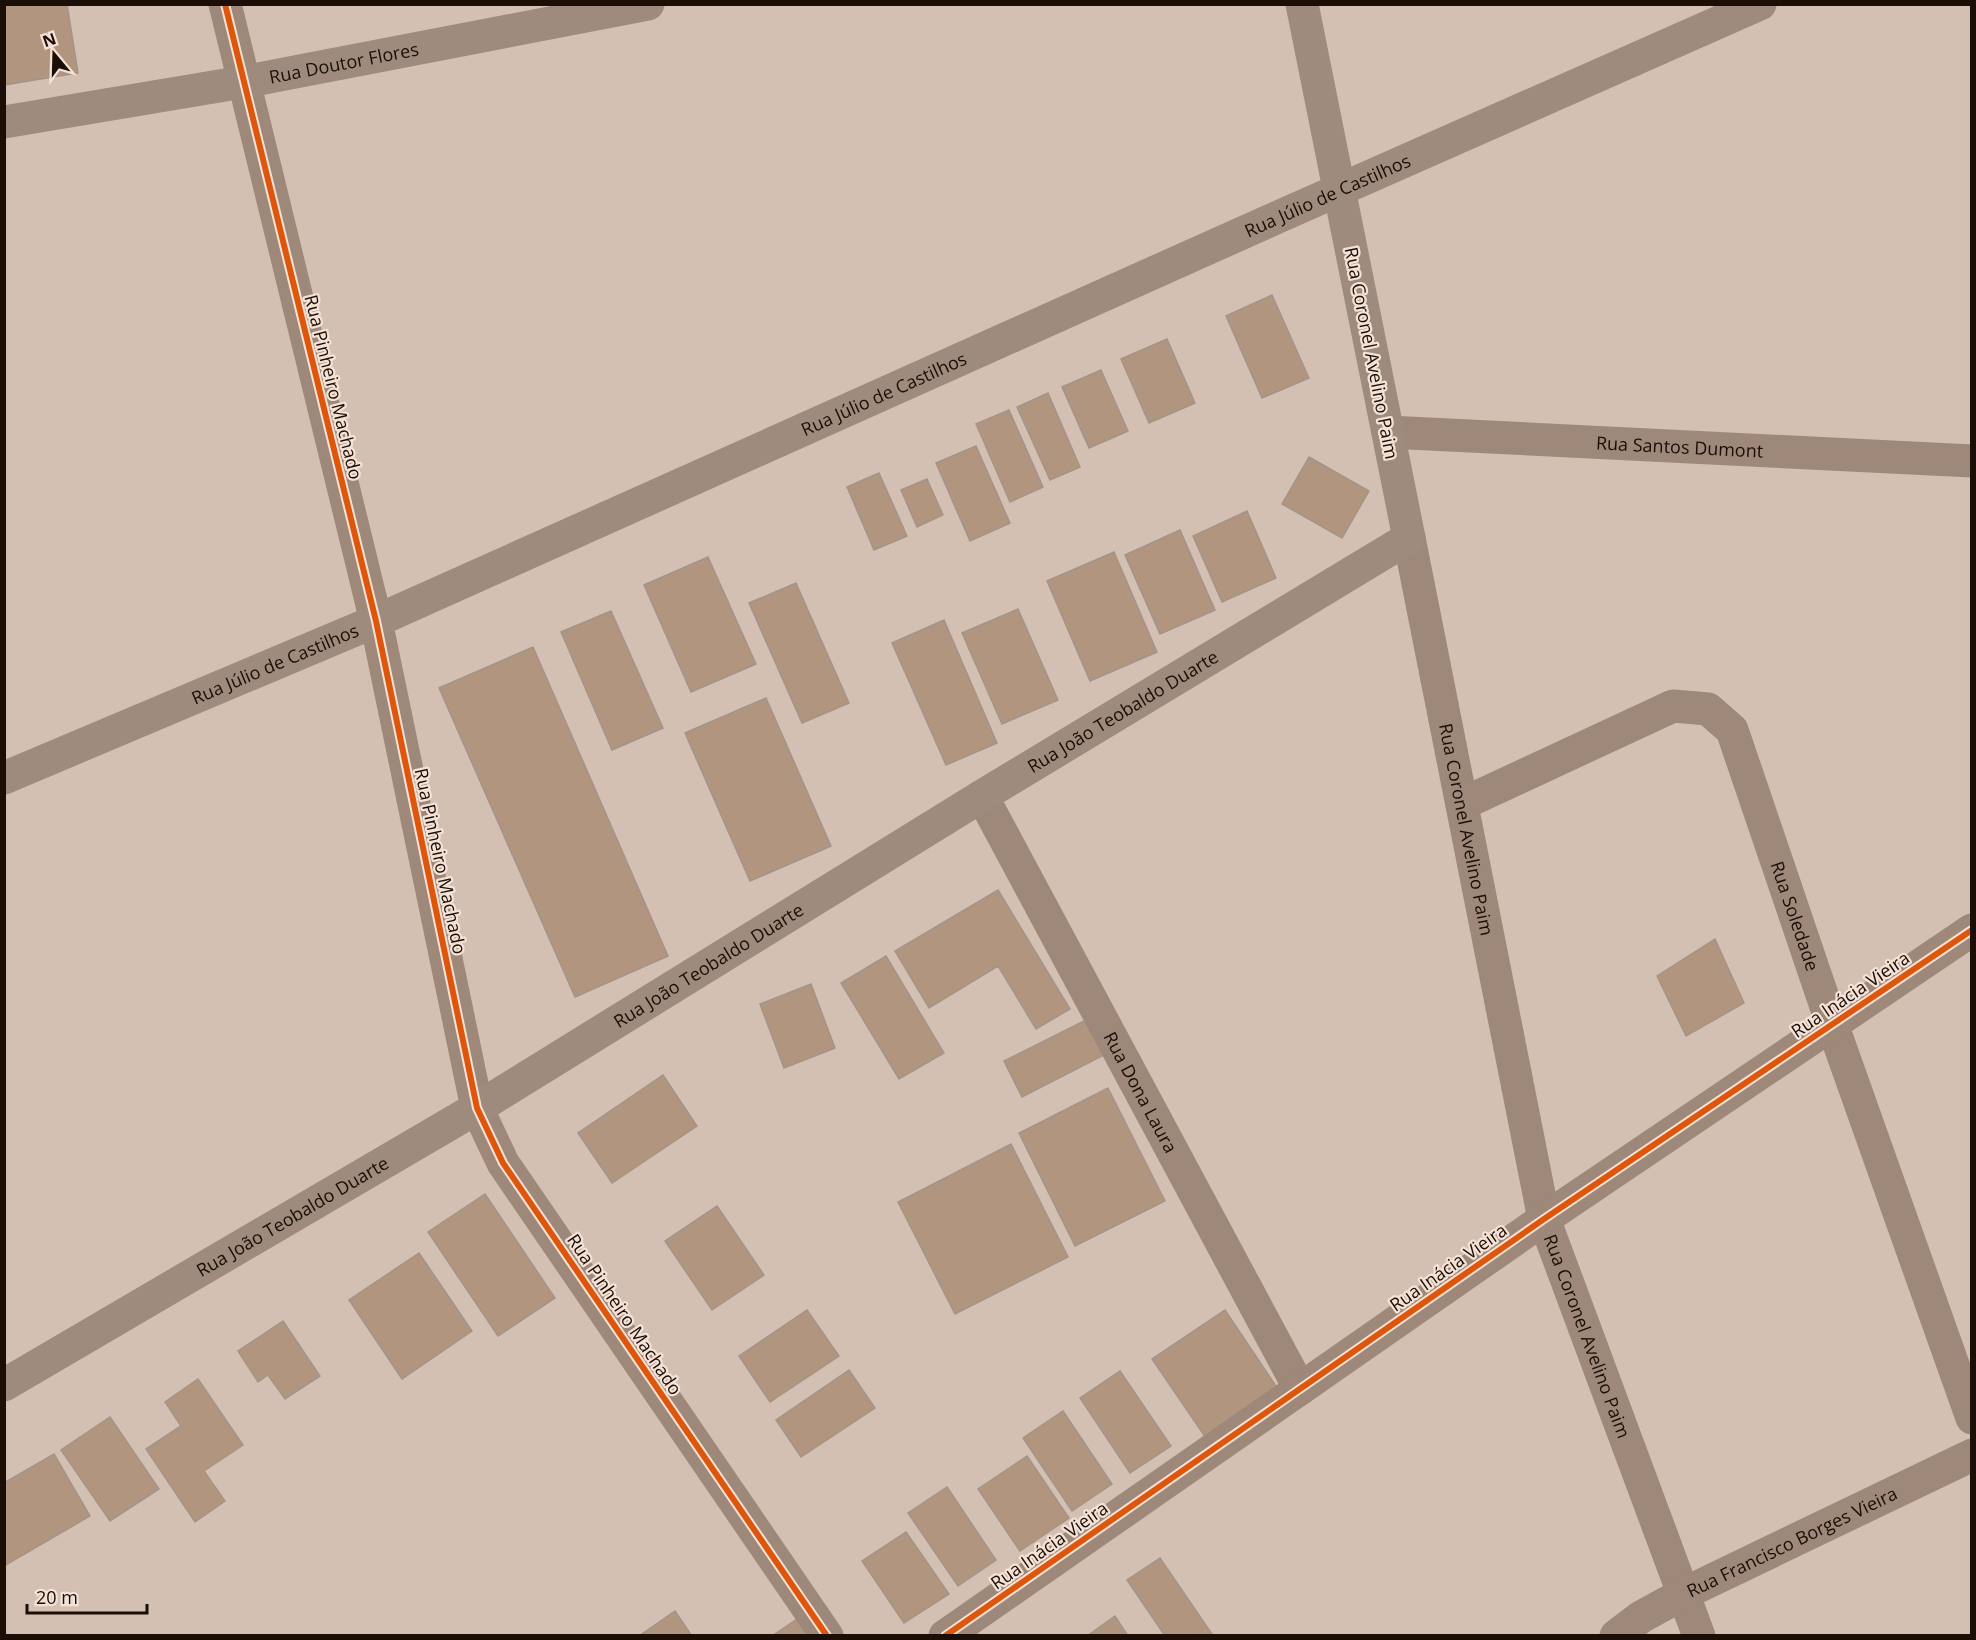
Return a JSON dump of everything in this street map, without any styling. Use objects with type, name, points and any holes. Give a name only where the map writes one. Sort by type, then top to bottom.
[{"type":"main road","name":"Rua Doutor Flores","points":[[4,122],[243,82],[648,4]]},
{"type":"main road","name":"Rua Coronel Avelino Paim","points":[[1302,4],[1409,538]]},
{"type":"main road","name":"Rua Júlio de Castilhos","points":[[4,778],[376,621],[1760,4]]},
{"type":"main road","name":"Rua João Teobaldo Duarte","points":[[4,1385],[477,1108],[982,796],[1409,538]]},
{"type":"street","name":"Rua Pinheiro Machado","points":[[225,4],[376,621],[477,1108],[503,1163],[827,1635]]},
{"type":"street","name":"Rua Santos Dumont","points":[[1388,432],[1971,461]]},
{"type":"street","name":"Rua Coronel Avelino Paim","points":[[1409,538],[1544,1219],[1699,1635]]},
{"type":"street","name":"Rua Soledade","points":[[1462,804],[1673,706],[1708,709],[1732,730],[1832,1024],[1971,1418]]},
{"type":"street","name":"Rua Dona Laura","points":[[982,796],[1300,1389]]},
{"type":"street","name":"Rua Inácia Vieira","points":[[945,1635],[1544,1219],[1971,930]]},
{"type":"street","name":"Rua Francisco Borges Vieira","points":[[1616,1635],[1641,1617],[1683,1594],[1971,1455]]},
{"type":"building","points":[[4,4],[67,4],[78,73],[4,85]]},
{"type":"building","points":[[1272,295],[1309,378],[1262,398],[1226,316]]},
{"type":"building","points":[[1167,339],[1195,403],[1149,423],[1121,359]]},
{"type":"building","points":[[1101,370],[1128,431],[1089,448],[1062,387]]},
{"type":"building","points":[[1048,393],[1080,467],[1050,480],[1017,407]]},
{"type":"building","points":[[1009,410],[1043,487],[1010,502],[976,424]]},
{"type":"building","points":[[976,446],[1010,523],[970,541],[936,463]]},
{"type":"building","points":[[1309,457],[1369,491],[1342,538],[1282,504]]},
{"type":"building","points":[[879,473],[907,536],[874,550],[847,487]]},
{"type":"building","points":[[927,479],[943,515],[917,527],[901,490]]},
{"type":"building","points":[[1247,511],[1276,578],[1222,602],[1193,536]]},
{"type":"building","points":[[1180,530],[1215,610],[1160,634],[1125,555]]},
{"type":"building","points":[[1114,552],[1157,652],[1090,681],[1047,581]]},
{"type":"building","points":[[708,557],[756,664],[691,692],[644,585]]},
{"type":"building","points":[[796,583],[849,703],[802,723],[749,603]]},
{"type":"building","points":[[1018,609],[1058,700],[1002,724],[962,633]]},
{"type":"building","points":[[611,611],[663,728],[612,750],[561,632]]},
{"type":"building","points":[[944,620],[997,743],[946,765],[892,643]]},
{"type":"building","points":[[533,647],[668,956],[575,997],[439,688]]},
{"type":"building","points":[[766,698],[831,846],[750,881],[685,733]]},
{"type":"building","points":[[998,890],[1070,1009],[1036,1029],[998,966],[929,1008],[895,951]]},
{"type":"building","points":[[1715,939],[1744,1003],[1686,1036],[1657,976]]},
{"type":"building","points":[[886,956],[944,1053],[899,1079],[841,983]]},
{"type":"building","points":[[811,984],[835,1048],[784,1068],[760,1004]]},
{"type":"building","points":[[1088,1019],[1106,1054],[1022,1097],[1004,1061]]},
{"type":"building","points":[[663,1075],[697,1126],[612,1183],[578,1133]]},
{"type":"building","points":[[1108,1088],[1165,1201],[1075,1246],[1019,1133]]},
{"type":"building","points":[[1011,1144],[1068,1257],[955,1314],[898,1202]]},
{"type":"building","points":[[485,1194],[555,1298],[498,1336],[428,1232]]},
{"type":"building","points":[[717,1206],[764,1275],[712,1310],[665,1241]]},
{"type":"building","points":[[419,1253],[472,1331],[402,1379],[349,1300]]},
{"type":"building","points":[[807,1310],[839,1356],[770,1402],[739,1356]]},
{"type":"building","points":[[1225,1310],[1280,1392],[1208,1441],[1152,1359]]},
{"type":"building","points":[[283,1321],[320,1376],[285,1399],[268,1375],[258,1382],[238,1351]]},
{"type":"building","points":[[849,1370],[875,1408],[801,1457],[776,1420]]},
{"type":"building","points":[[1120,1371],[1171,1446],[1130,1473],[1080,1398]]},
{"type":"building","points":[[198,1379],[243,1445],[204,1471],[225,1501],[195,1522],[146,1449],[181,1426],[165,1402]]},
{"type":"building","points":[[1063,1411],[1112,1484],[1072,1511],[1023,1438]]},
{"type":"building","points":[[110,1417],[159,1489],[110,1521],[61,1450]]},
{"type":"building","points":[[54,1454],[90,1516],[4,1566],[4,1483]]},
{"type":"building","points":[[1027,1456],[1069,1518],[1020,1551],[978,1489]]},
{"type":"building","points":[[947,1487],[996,1560],[958,1586],[908,1513]]},
{"type":"building","points":[[906,1532],[949,1594],[904,1623],[862,1561]]},
{"type":"building","points":[[1160,1558],[1212,1634],[1165,1636],[1127,1580]]},
{"type":"building","points":[[675,1611],[692,1636],[639,1636]]},
{"type":"building","points":[[1115,1616],[1128,1636],[1087,1636]]},
{"type":"building","points":[[797,1619],[808,1636],[772,1636]]},
{"type":"cycle path","points":[[225,4],[376,621],[477,1108],[503,1163],[827,1636]]},
{"type":"cycle path","points":[[945,1636],[1544,1219],[1972,930]]}]
